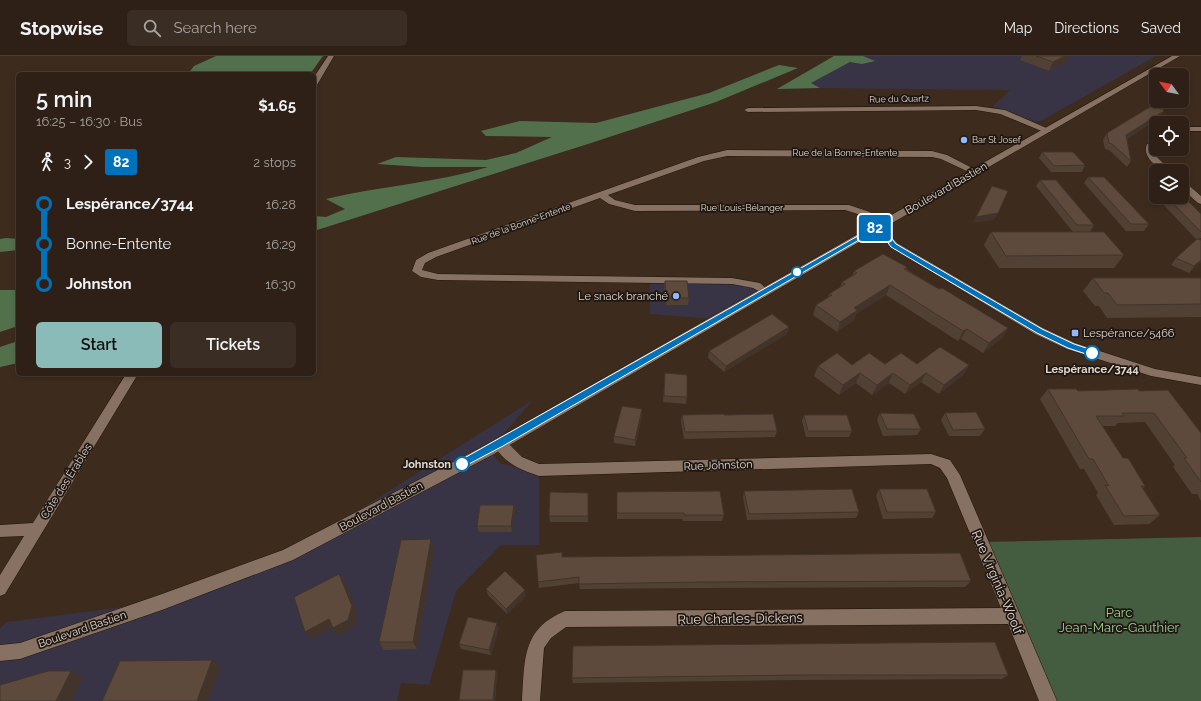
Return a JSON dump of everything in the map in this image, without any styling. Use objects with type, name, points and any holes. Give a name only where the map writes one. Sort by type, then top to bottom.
[{"type":"street","points":[[316,80],[331,56]]},
{"type":"street","name":"Boulevard Bastien","points":[[0,653],[20,651],[162,602],[288,555],[500,444],[764,291],[1177,56]]},
{"type":"street","name":"Rue du Quartz","points":[[748,110],[976,108],[1002,112],[1047,130]]},
{"type":"street","points":[[1189,129],[1201,129]]},
{"type":"street","name":"Rue de la Bonne-Entente","points":[[764,291],[756,285],[732,281],[438,277],[425,275],[417,271],[418,265],[422,260],[432,255],[701,159],[727,153],[932,154],[944,157],[974,171]]},
{"type":"street","points":[[1152,156],[1160,164]]},
{"type":"street","points":[[1189,190],[1201,201]]},
{"type":"street","name":"Rue Louis-Bélanger","points":[[602,195],[612,202],[635,208],[846,207],[867,214],[894,245],[1039,331],[1071,346],[1155,373],[1201,381]]},
{"type":"street","name":"Côte des Érables","points":[[0,589],[131,376]]},
{"type":"street","name":"Rue Johnston","points":[[500,444],[509,456],[523,466],[539,470],[931,459],[945,464]]},
{"type":"street","name":"Rue Virginia-Woolf","points":[[945,464],[952,475],[1048,701]]},
{"type":"street","points":[[0,531],[36,529]]},
{"type":"street","name":"Rue Charles-Dickens","points":[[531,701],[534,653],[536,646],[548,628],[565,619],[1012,616]]},
{"type":"shaded area","points":[[862,56],[1156,56],[1041,121],[1034,121],[993,106],[1010,90],[820,88],[810,83]]},
{"type":"shaded area","points":[[650,280],[732,281],[764,291],[716,319],[650,314]]},
{"type":"shaded area","points":[[533,400],[489,450],[500,463],[518,468],[539,470],[539,545],[501,545],[456,591],[429,685],[401,683],[397,701],[0,701],[0,628],[7,622],[162,602],[288,555]]},
{"type":"green space","points":[[216,56],[323,56],[311,72],[190,72],[194,66]]},
{"type":"green space","points":[[834,56],[863,56],[875,61],[862,64],[850,62],[811,83],[820,88],[777,89]]},
{"type":"green space","points":[[779,65],[798,68],[716,102],[316,230],[316,216],[326,217],[345,209],[326,199],[428,181],[488,167],[423,167],[377,164],[396,157],[486,160],[516,153],[552,137],[486,136],[481,131],[520,121],[596,123],[709,93]]},
{"type":"green space","points":[[0,239],[16,239],[16,250],[0,252]]},
{"type":"green space","points":[[0,290],[16,290],[16,327],[0,332]]},
{"type":"green space","points":[[16,342],[16,363],[0,367],[0,347]]},
{"type":"green space","name":"Parc Jean-Marc-Gauthier","points":[[1201,537],[1201,701],[1048,701],[980,542]]},
{"type":"building","points":[[1036,56],[1065,56],[1053,62]]},
{"type":"building","points":[[1149,107],[1162,108],[1164,111],[1156,116],[1149,116],[1149,120],[1126,135],[1131,161],[1109,143],[1107,133]]},
{"type":"building","points":[[1042,152],[1073,152],[1085,165],[1054,166]]},
{"type":"building","points":[[1088,177],[1104,177],[1149,224],[1131,224]]},
{"type":"building","points":[[1040,180],[1056,180],[1094,225],[1077,225]]},
{"type":"building","points":[[992,186],[1008,191],[998,213],[976,217]]},
{"type":"building","points":[[1189,202],[1201,214],[1201,232],[1174,204],[1189,204]]},
{"type":"building","points":[[991,232],[1104,232],[1124,255],[1006,256]]},
{"type":"building","points":[[1197,239],[1201,240],[1201,260],[1194,266],[1176,258]]},
{"type":"building","points":[[883,254],[907,267],[904,269],[939,289],[942,288],[1008,328],[989,343],[967,329],[963,331],[890,285],[854,308],[858,310],[840,322],[816,305],[832,295],[829,294],[845,284],[842,282],[857,273],[854,271]]},
{"type":"building","points":[[1093,278],[1201,278],[1201,304],[1117,305],[1108,293],[1104,293]]},
{"type":"building","points":[[665,281],[687,281],[689,298],[666,298]]},
{"type":"building","points":[[772,314],[789,327],[726,366],[709,351]]},
{"type":"building","points":[[940,347],[969,365],[944,385],[926,373],[910,385],[893,373],[877,385],[860,373],[843,385],[818,366],[837,353],[852,365],[869,353],[885,364],[901,353],[917,364]]},
{"type":"building","points":[[665,373],[687,375],[687,397],[664,396]]},
{"type":"building","points":[[1048,389],[1076,389],[1078,391],[1138,389],[1139,391],[1168,390],[1201,433],[1201,482],[1184,458],[1187,458],[1154,413],[1122,413],[1124,416],[1096,416],[1123,458],[1128,458],[1145,486],[1141,486],[1160,515],[1124,516],[1105,485],[1109,486],[1093,459],[1089,459]]},
{"type":"building","points":[[622,406],[642,409],[635,440],[614,436]]},
{"type":"building","points":[[976,412],[985,429],[953,430],[945,413]]},
{"type":"building","points":[[880,413],[914,414],[921,429],[887,429]]},
{"type":"building","points":[[773,414],[777,431],[685,432],[682,415]]},
{"type":"building","points":[[804,415],[847,415],[852,431],[808,431]]},
{"type":"building","points":[[852,489],[859,512],[749,514],[744,491]]},
{"type":"building","points":[[879,489],[927,489],[936,512],[887,512]]},
{"type":"building","points":[[720,491],[724,515],[684,515],[684,513],[617,513],[617,492]]},
{"type":"building","points":[[550,492],[588,493],[588,516],[549,516]]},
{"type":"building","points":[[480,505],[514,505],[511,526],[477,526]]},
{"type":"building","points":[[431,539],[413,642],[379,642],[401,540]]},
{"type":"building","points":[[562,552],[562,557],[960,553],[971,581],[579,584],[579,577],[538,582],[536,555]]},
{"type":"building","points":[[505,571],[525,590],[506,609],[486,589]]},
{"type":"building","points":[[339,574],[352,606],[348,620],[333,628],[329,619],[305,632],[294,597]]},
{"type":"building","points":[[468,617],[497,623],[489,650],[459,644]]},
{"type":"building","points":[[995,642],[1008,675],[799,675],[572,678],[573,646]]},
{"type":"building","points":[[212,660],[197,701],[102,701],[120,661]]},
{"type":"building","points":[[463,670],[496,670],[493,700],[459,700]]},
{"type":"building","points":[[48,671],[71,671],[56,701],[0,701],[0,685]]},
{"type":"bus line","name":"82","points":[[462,464],[500,444],[879,226],[894,245],[907,253],[1039,331],[1071,346],[1092,353]]},
{"type":"place","name":"Bar St Josef","points":[[964,140]]},
{"type":"place","name":"Le snack branché","points":[[676,296]]},
{"type":"place","name":"Lespérance/5466","points":[[1075,333]]},
{"type":"place","name":"Lespérance/3744","points":[[1092,353]]},
{"type":"place","name":"Johnston","points":[[462,464]]}]
